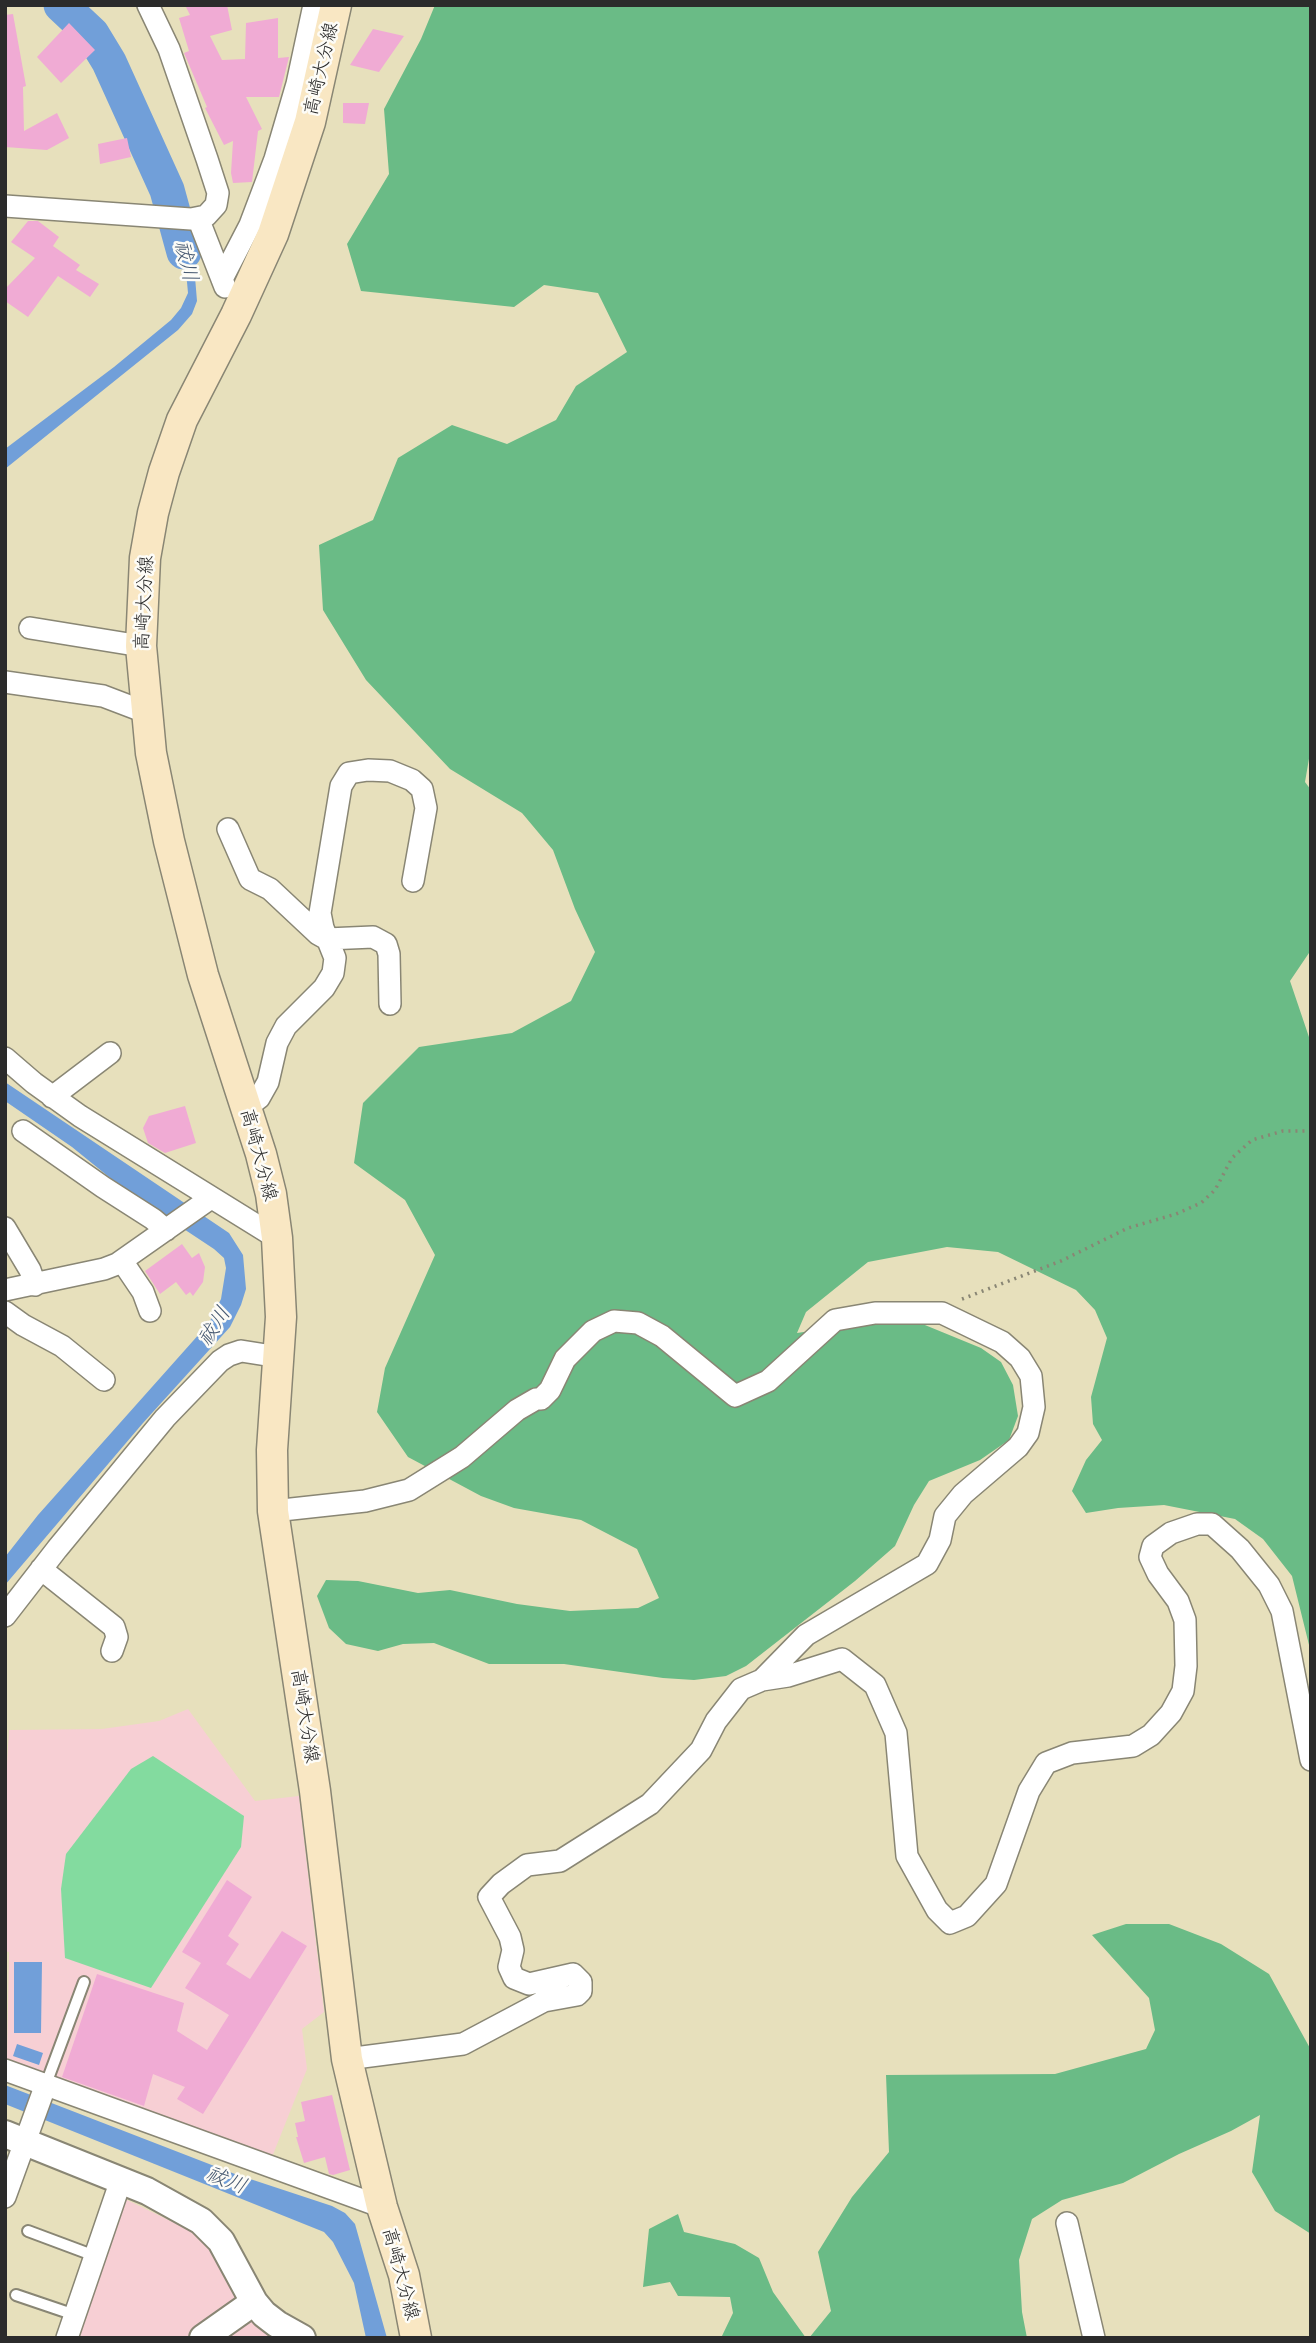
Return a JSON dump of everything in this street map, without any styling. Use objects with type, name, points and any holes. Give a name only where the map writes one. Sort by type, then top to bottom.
[{"type":"main road","name":"高崎大分線","points":[[336,5],[318,90],[290,186],[262,260],[182,420],[164,472],[145,558],[141,646],[145,712],[169,841],[192,935],[224,1045],[261,1154],[277,1238],[281,1317],[272,1450],[273,1511],[315,1791],[347,2059],[382,2207],[404,2276],[416,2338]]},
{"type":"street","points":[[5,206],[195,219],[206,216],[216,205],[218,193],[169,49],[148,5]]},
{"type":"street","points":[[222,279],[250,225],[275,159],[297,84],[314,5]]},
{"type":"street","points":[[195,219],[236,315]]},
{"type":"street","points":[[30,628],[141,646]]},
{"type":"street","points":[[5,682],[103,696],[145,712]]},
{"type":"street","points":[[246,1108],[259,1098],[268,1082],[277,1043],[286,1026],[330,981],[335,958],[320,913],[341,786],[349,774],[368,769],[390,771],[412,779],[422,789],[426,808],[413,881]]},
{"type":"street","points":[[228,829],[250,879],[270,889],[312,929],[327,939],[373,937],[386,944],[389,954],[390,1004]]},
{"type":"street","points":[[51,1097],[110,1053]]},
{"type":"street","points":[[5,1058],[51,1097],[206,1202],[277,1238]]},
{"type":"street","points":[[23,1131],[103,1187],[153,1219],[171,1227]]},
{"type":"street","points":[[5,1290],[104,1269],[121,1261],[206,1202]]},
{"type":"street","points":[[5,1228],[36,1285]]},
{"type":"street","points":[[121,1261],[143,1292],[150,1311]]},
{"type":"street","points":[[5,1312],[62,1346],[104,1380]]},
{"type":"street","points":[[273,1511],[365,1501],[409,1490],[462,1457],[517,1410],[541,1399],[550,1390],[565,1359],[593,1331],[614,1321],[638,1323],[662,1336],[735,1396],[768,1381],[835,1320],[875,1313],[942,1313],[1002,1342],[1020,1358],[1031,1376],[1034,1407],[1028,1433],[1018,1447],[962,1494],[945,1516],[940,1540],[927,1564],[806,1634],[762,1680]]},
{"type":"street","points":[[5,1616],[166,1418],[220,1361],[241,1351],[279,1357]]},
{"type":"street","points":[[347,2059],[463,2043],[544,2001],[576,1995],[581,1991],[580,1982],[573,1974],[529,1984],[518,1981],[511,1975],[509,1967],[513,1950],[510,1937],[489,1897],[501,1884],[527,1866],[560,1861],[650,1804],[701,1750],[716,1721],[741,1689],[762,1680],[788,1676],[842,1659],[875,1685],[896,1733],[907,1856],[937,1910],[950,1923],[967,1916],[996,1884],[1029,1791],[1046,1763],[1072,1753],[1133,1746],[1151,1735],[1171,1713],[1184,1691],[1185,1620],[1178,1601],[1150,1558],[1153,1546],[1171,1533],[1197,1524],[1212,1524],[1240,1549],[1269,1584],[1282,1611],[1311,1760]]},
{"type":"street","points":[[41,1569],[114,1628],[117,1637],[112,1651]]},
{"type":"street","points":[[5,2070],[44,2089],[382,2207]]},
{"type":"street","points":[[5,2197],[20,2135],[44,2089]]},
{"type":"street","points":[[20,2135],[178,2206],[201,2221],[221,2241],[254,2302],[264,2314],[302,2338]]},
{"type":"street","points":[[67,2338],[121,2180]]},
{"type":"street","points":[[1068,2223],[1094,2338]]},
{"type":"street","points":[[203,2338],[254,2302]]},
{"type":"lane","points":[[44,2089],[84,1982]]},
{"type":"lane","points":[[28,2231],[95,2256]]},
{"type":"lane","points":[[16,2295],[75,2315]]},
{"type":"path","points":[[942,1313],[961,1299],[1061,1261],[1128,1228],[1176,1214],[1201,1203],[1215,1190],[1232,1158],[1252,1140],[1283,1131],[1311,1131]]},
{"type":"shaded area","points":[[188,1709],[255,1801],[299,1796],[324,2012],[302,2029],[307,2069],[272,2157],[7,2062],[9,1952],[5,1951],[5,1800],[9,1730],[102,1729],[159,1721]]},
{"type":"shaded area","points":[[125,2199],[187,2229],[205,2243],[221,2261],[275,2338],[77,2338]]},
{"type":"green space","points":[[435,5],[1311,5],[1311,747],[1305,782],[1311,790],[1311,950],[1290,981],[1311,1043],[1311,1653],[1292,1576],[1263,1539],[1235,1519],[1164,1505],[1086,1513],[1072,1491],[1086,1460],[1102,1440],[1093,1424],[1091,1397],[1107,1338],[1095,1310],[1076,1290],[998,1252],[947,1247],[868,1262],[806,1312],[797,1333],[885,1320],[920,1323],[981,1348],[1001,1362],[1013,1385],[1018,1416],[1009,1440],[980,1460],[929,1481],[914,1505],[895,1546],[855,1581],[746,1666],[726,1676],[694,1680],[564,1664],[489,1664],[434,1643],[403,1644],[378,1651],[346,1644],[329,1628],[317,1596],[326,1580],[358,1581],[418,1593],[450,1590],[517,1604],[570,1611],[638,1608],[659,1598],[637,1549],[581,1520],[514,1508],[481,1496],[408,1457],[377,1412],[385,1368],[435,1255],[405,1200],[354,1163],[363,1103],[419,1047],[512,1033],[571,1001],[595,952],[575,909],[553,850],[522,813],[450,769],[366,680],[323,610],[319,545],[373,520],[398,458],[452,425],[507,444],[556,420],[576,386],[627,352],[598,293],[544,285],[514,307],[361,291],[347,244],[389,174],[384,109],[421,39]]},
{"type":"green space","points":[[153,1756],[244,1816],[241,1847],[151,1988],[65,1958],[61,1889],[66,1854],[131,1769]]},
{"type":"green space","points":[[1126,1924],[1169,1924],[1221,1944],[1269,1974],[1311,2050],[1311,2234],[1275,2211],[1252,2172],[1260,2115],[1123,2183],[1062,2200],[1032,2219],[1019,2260],[1022,2312],[1027,2338],[809,2338],[831,2311],[818,2252],[852,2197],[889,2152],[886,2075],[1055,2074],[1146,2049],[1155,2030],[1149,1998],[1092,1935]]},
{"type":"green space","points":[[678,2214],[684,2232],[735,2244],[759,2258],[773,2292],[806,2338],[721,2338],[733,2313],[730,2297],[678,2296],[670,2282],[643,2287],[649,2229]]},
{"type":"water","points":[[172,226],[181,226],[195,277],[197,301],[192,314],[178,330],[5,469],[5,449],[114,367],[171,320],[181,308],[188,293],[187,282]]},
{"type":"water","points":[[5,1082],[229,1233],[243,1255],[246,1289],[230,1327],[143,1423],[5,1585],[5,1557],[38,1515],[209,1323],[221,1299],[226,1268],[224,1258],[214,1249],[125,1190],[72,1147],[5,1101]]},
{"type":"water","points":[[14,1962],[42,1962],[41,2033],[14,2033]]},
{"type":"water","points":[[17,2044],[43,2053],[39,2065],[13,2056]]},
{"type":"water","points":[[5,2085],[235,2174],[332,2206],[345,2213],[355,2224],[387,2338],[366,2338],[354,2283],[333,2242],[324,2232],[5,2104]]},
{"type":"building","points":[[185,5],[227,5],[232,30],[210,36],[222,60],[245,59],[246,23],[278,18],[278,58],[289,57],[279,97],[246,97],[262,129],[258,131],[252,182],[233,183],[233,141],[224,145],[205,108],[207,107],[184,53],[189,51],[179,18],[190,15]]},
{"type":"building","points":[[13,14],[26,86],[23,87],[24,131],[57,113],[69,138],[47,150],[5,147],[5,15]]},
{"type":"building","points":[[69,23],[95,50],[61,83],[37,57]]},
{"type":"building","points":[[373,29],[404,36],[379,72],[350,65]]},
{"type":"building","points":[[343,103],[369,103],[365,124],[343,123]]},
{"type":"building","points":[[127,138],[131,157],[100,164],[98,144]]},
{"type":"building","points":[[28,221],[38,221],[59,237],[53,246],[80,265],[76,270],[99,284],[90,297],[58,276],[28,317],[5,301],[5,289],[35,258],[11,242]]},
{"type":"building","points":[[185,1106],[196,1143],[165,1153],[148,1143],[143,1128],[149,1116]]},
{"type":"building","points":[[182,1244],[192,1258],[199,1253],[205,1267],[203,1282],[193,1296],[190,1292],[186,1295],[176,1282],[160,1294],[145,1271]]},
{"type":"building","points":[[227,1880],[252,1897],[228,1936],[239,1944],[226,1964],[250,1979],[282,1931],[307,1946],[203,2114],[177,2099],[185,2087],[153,2074],[144,2106],[62,2077],[97,1974],[184,2003],[177,2031],[207,2050],[229,2015],[185,1988],[201,1963],[182,1952]]},
{"type":"building","points":[[332,2095],[350,2170],[333,2175],[329,2174],[325,2157],[304,2163],[295,2123],[305,2121],[301,2102]]},
{"type":"waterway","name":"祓川","points":[[61,5],[92,34],[109,62],[167,190],[184,252]]}]
